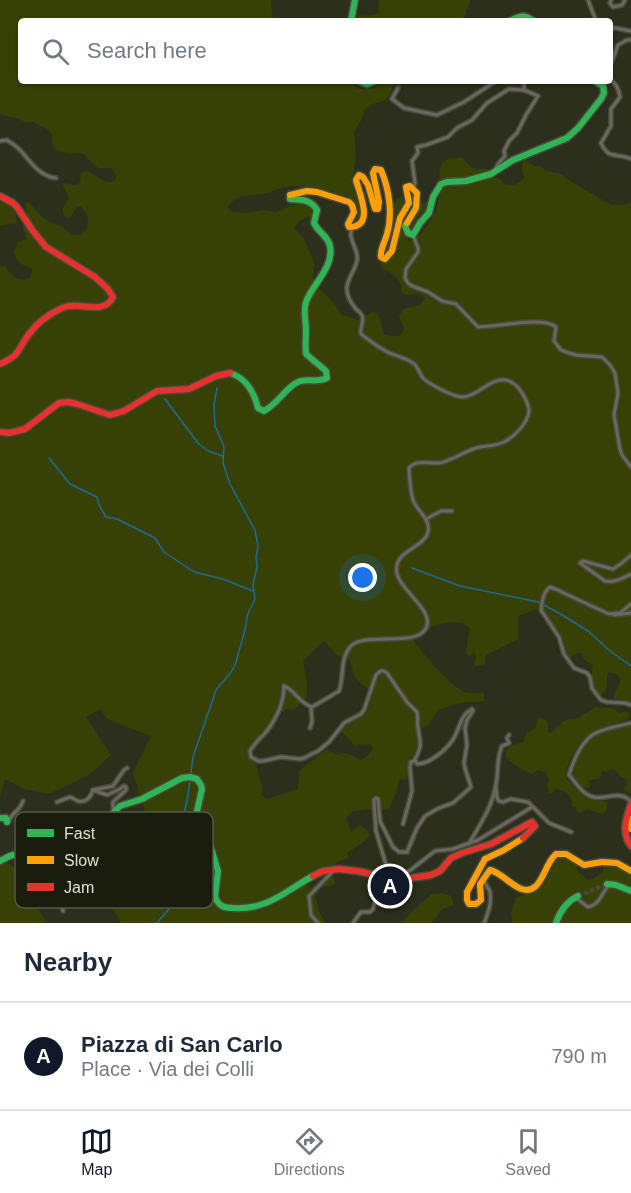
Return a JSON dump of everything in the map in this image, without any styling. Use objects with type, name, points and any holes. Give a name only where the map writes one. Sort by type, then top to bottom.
[{"type":"street","points":[[351,18],[354,0]]},
{"type":"street","points":[[588,0],[595,18]]},
{"type":"street","points":[[611,0],[613,7],[622,5],[625,0]]},
{"type":"street","points":[[516,18],[521,15],[530,18]]},
{"type":"street","points":[[613,28],[631,31]]},
{"type":"street","points":[[613,58],[618,45],[631,40]]},
{"type":"street","points":[[613,81],[620,97],[611,109],[611,126],[601,143],[605,152],[631,159]]},
{"type":"street","points":[[398,88],[392,99],[396,104],[437,116],[491,84]]},
{"type":"street","points":[[524,84],[524,90]]},
{"type":"street","points":[[413,235],[429,213],[433,198],[441,184],[466,181],[494,172],[513,160],[572,135],[601,99],[604,93],[603,86],[600,84]]},
{"type":"street","points":[[413,189],[415,183],[412,161],[418,153],[417,147],[448,137],[457,128],[472,120],[487,103],[509,89],[524,90],[538,96],[525,115],[518,133],[509,141],[504,151],[505,156],[494,172]]},
{"type":"street","points":[[0,141],[7,140],[16,146],[36,169],[56,178]]},
{"type":"street","points":[[311,707],[339,692],[345,657],[350,647],[356,642],[413,638],[420,635],[427,627],[424,610],[402,585],[396,571],[402,555],[425,537],[428,530],[426,519],[412,498],[409,472],[411,466],[417,462],[442,462],[475,448],[505,442],[517,432],[526,420],[529,411],[522,392],[516,385],[506,380],[496,381],[472,394],[459,397],[424,379],[417,366],[411,361],[384,350],[361,334],[362,315],[352,303],[347,291],[350,275],[358,258],[350,232],[352,228],[363,222],[365,216],[356,180],[359,175],[364,177],[373,206],[378,209],[380,202],[373,173],[375,169],[383,172],[388,218],[387,234],[380,253],[383,258],[388,258],[392,250],[399,219],[409,203],[406,187],[408,186],[417,193],[416,208],[405,226],[408,233],[413,235],[418,252],[406,268],[405,278],[412,286],[442,301],[456,304],[478,327],[531,322],[554,325],[556,327],[554,341],[561,350],[576,355],[602,357],[609,362],[615,373],[618,393],[614,415],[620,449],[631,467]]},
{"type":"street","points":[[0,432],[12,433],[32,425],[59,403],[74,402],[105,415],[112,415],[156,391],[188,390],[211,378],[227,373],[240,376],[255,394],[258,408],[264,411],[279,401],[297,382],[322,381],[327,377],[326,371],[305,351],[304,312],[307,300],[326,264],[329,244],[314,224],[317,210],[315,205],[309,201],[292,200],[290,195],[313,191],[349,202],[354,212],[348,224],[352,228]]},
{"type":"street","points":[[0,196],[17,207],[46,247],[95,277],[113,297],[112,302],[101,308],[78,304],[59,310],[39,323],[24,340],[17,354],[0,364]]},
{"type":"street","points":[[426,519],[441,511],[452,511]]},
{"type":"street","points":[[631,555],[613,569],[580,562],[605,581],[617,581],[631,574]]},
{"type":"street","points":[[631,613],[616,616],[609,614],[567,596],[553,587],[548,588],[542,600],[541,610],[560,637],[564,654],[574,669],[587,673],[597,695],[607,702],[631,705]]},
{"type":"street","points":[[609,614],[620,613],[631,604]]},
{"type":"street","points":[[311,707],[284,686],[280,708],[270,726],[251,748],[251,757],[258,761],[281,757],[300,759],[318,751],[329,742],[344,723],[361,714],[376,675],[382,670],[387,673],[407,702],[417,712],[421,742],[415,761],[411,762],[410,766],[412,791],[403,824]]},
{"type":"street","points":[[310,728],[311,707]]},
{"type":"street","points":[[415,761],[421,764],[438,754],[455,737],[463,717],[472,709],[465,728],[464,762],[471,787],[453,803],[425,816],[407,852],[399,852],[393,847],[380,821],[378,800],[376,798],[374,800],[376,831],[388,867],[394,876],[402,875],[417,867],[435,851],[453,849],[488,835],[532,807]]},
{"type":"street","points":[[631,723],[593,735],[584,745],[569,775],[579,789],[589,795],[600,798],[617,795],[626,797],[631,803],[623,828],[625,837],[631,846]]},
{"type":"street","points":[[509,735],[507,738],[509,744],[502,746],[497,758],[497,798],[502,802],[511,800],[528,802],[549,823],[571,832]]},
{"type":"street","points":[[93,790],[113,786],[127,768]]},
{"type":"street","points":[[114,812],[124,804],[142,800],[176,780],[188,776],[196,778],[201,784],[202,790],[196,812]]},
{"type":"street","points":[[469,843],[490,807],[496,786]]},
{"type":"street","points":[[93,790],[108,795],[126,787],[126,790],[113,802],[113,807],[116,809]]},
{"type":"street","points":[[57,802],[70,797],[79,801],[88,799],[92,796],[93,790]]},
{"type":"street","points":[[0,825],[9,821],[11,815],[20,808],[23,801]]},
{"type":"street","points":[[0,818],[6,818],[7,822]]},
{"type":"street","points":[[631,819],[631,829]]},
{"type":"street","points":[[213,855],[218,870],[214,891],[217,903],[222,907],[238,909],[262,906],[323,871],[335,869],[387,878],[423,877],[437,873],[444,869],[448,860],[453,856],[488,844],[530,822],[535,826],[531,832],[482,862],[466,894],[469,904],[476,904],[482,898],[480,886],[490,870],[494,869],[519,888],[531,889],[537,886],[551,858],[559,853],[572,856],[584,865],[602,862],[617,863],[631,871]]},
{"type":"street","points":[[0,861],[15,856]]},
{"type":"street","points":[[353,923],[361,912],[370,912],[373,909],[380,885],[387,878],[388,867]]},
{"type":"street","points":[[318,923],[311,915],[309,896],[335,869]]},
{"type":"street","points":[[483,878],[484,884],[490,891],[489,909],[483,923]]},
{"type":"street","points":[[556,923],[566,904],[576,896],[588,907],[592,907],[610,884],[631,891]]},
{"type":"green space","points":[[0,0],[271,0],[274,18],[18,18],[18,84],[354,84],[356,88],[372,89],[382,84],[394,84],[389,96],[382,102],[372,104],[365,109],[354,132],[356,158],[353,176],[362,214],[358,221],[351,223],[356,206],[349,197],[308,187],[291,186],[243,196],[234,200],[228,207],[230,211],[246,213],[263,210],[276,212],[304,203],[312,206],[314,210],[311,216],[299,221],[294,228],[303,237],[312,257],[314,283],[341,314],[358,320],[373,312],[378,314],[384,334],[394,336],[399,336],[403,332],[404,328],[399,317],[403,309],[420,305],[425,298],[418,294],[405,295],[401,292],[401,284],[396,277],[382,268],[381,257],[392,226],[394,205],[397,198],[402,197],[405,200],[400,216],[426,203],[425,211],[419,216],[408,240],[412,241],[422,233],[435,213],[442,188],[439,172],[445,160],[462,157],[473,168],[486,169],[494,178],[509,185],[524,178],[522,164],[524,160],[546,171],[559,173],[611,205],[624,205],[631,202],[631,703],[614,699],[620,681],[616,674],[609,672],[605,690],[600,695],[597,692],[592,682],[593,665],[584,660],[581,653],[570,658],[562,637],[543,611],[538,609],[518,616],[518,639],[486,655],[486,664],[475,666],[475,653],[473,652],[471,656],[467,655],[470,629],[465,625],[442,624],[411,636],[444,676],[465,692],[484,693],[484,701],[459,703],[438,710],[428,725],[417,730],[419,745],[409,763],[407,779],[401,779],[398,782],[389,809],[353,811],[346,818],[351,832],[359,825],[368,830],[370,835],[347,853],[349,858],[337,862],[335,867],[323,868],[303,879],[310,889],[327,874],[333,877],[335,883],[321,888],[315,896],[319,912],[326,923],[121,923],[113,908],[213,908],[213,812],[144,812],[133,773],[151,736],[107,719],[100,709],[86,717],[111,755],[89,775],[49,794],[24,789],[5,779],[0,797],[0,266],[6,267],[18,279],[24,280],[31,276],[32,269],[21,264],[13,254],[18,242],[27,239],[23,227],[27,216],[25,203],[29,202],[43,218],[62,226],[71,235],[80,235],[87,229],[88,217],[81,206],[77,207],[70,218],[66,218],[63,209],[68,196],[62,185],[65,183],[78,184],[81,173],[85,171],[109,182],[116,179],[111,168],[98,168],[82,153],[64,153],[56,149],[49,130],[33,122],[0,114]],"holes":[[[324,641],[336,654],[350,661],[355,678],[372,693],[365,713],[340,731],[354,745],[369,744],[372,750],[361,760],[349,754],[336,755],[326,750],[299,771],[298,789],[267,799],[261,795],[262,785],[252,752],[274,728],[277,716],[287,709],[294,710],[307,696],[303,661]]]},
{"type":"green space","points":[[379,0],[470,0],[463,18],[357,18],[355,16],[377,14]]},
{"type":"green space","points":[[0,197],[12,206],[17,222],[0,226]]},
{"type":"green space","points":[[594,707],[613,708],[619,713],[627,711],[629,714],[627,720],[601,727],[584,739],[575,750],[565,775],[585,798],[608,802],[607,809],[602,814],[587,809],[581,813],[577,811],[576,807],[572,806],[571,798],[567,793],[555,789],[550,794],[547,786],[549,779],[545,772],[538,770],[532,774],[506,758],[506,750],[512,745],[523,742],[527,732],[535,727],[538,718],[541,717],[547,722],[548,732],[551,733],[562,722],[579,718]]},
{"type":"green space","points":[[631,723],[631,793],[624,791],[627,779],[620,776],[614,769],[602,771],[600,778],[589,781],[590,787],[584,788],[570,774],[586,744],[602,731]]},
{"type":"green space","points":[[563,855],[577,862],[577,870],[588,880],[603,872],[604,863],[620,866],[631,873],[631,887],[614,881],[605,883],[631,893],[631,923],[559,923],[571,903],[579,901],[580,897],[577,894],[568,897],[561,904],[554,923],[513,923],[511,912],[516,897],[523,896],[526,890],[536,887],[553,859]]},
{"type":"green space","points":[[0,856],[15,870],[15,908],[38,908],[47,923],[0,923]]},
{"type":"green space","points":[[442,893],[451,896],[454,905],[442,909],[432,923],[400,923],[431,894]]},
{"type":"waterway","points":[[184,812],[193,757],[216,690],[235,665],[248,613],[255,599],[253,585],[258,546],[255,530],[230,484],[223,463],[224,446],[215,426],[214,405],[217,388]]},
{"type":"waterway","points":[[165,399],[198,443],[208,451],[223,456]]},
{"type":"waterway","points":[[49,458],[70,484],[97,497],[106,517],[117,519],[155,538],[164,552],[194,572],[223,579],[253,591]]},
{"type":"waterway","points":[[412,568],[460,586],[538,602],[588,631],[631,666]]},
{"type":"waterway","points":[[157,923],[170,908]]},
{"type":"tunnel","points":[[578,896],[607,884]]},
{"type":"traffic: fast","points":[[352,18],[355,0]]},
{"type":"traffic: fast","points":[[516,18],[522,16],[528,18]]},
{"type":"traffic: fast","points":[[407,223],[405,226],[408,233],[413,235],[429,213],[433,197],[441,184],[466,181],[491,174],[513,160],[567,138],[601,99],[604,93],[603,86],[600,84]]},
{"type":"traffic: fast","points":[[230,373],[245,382],[252,391],[258,408],[264,411],[298,382],[327,378],[326,371],[306,354],[305,309],[309,295],[329,261],[330,246],[314,223],[317,210],[315,206],[305,201],[290,199],[290,195]]},
{"type":"traffic: fast","points":[[114,812],[120,806],[142,799],[182,778],[190,777],[197,779],[202,789],[197,812]]},
{"type":"traffic: fast","points":[[0,818],[6,818],[7,822]]},
{"type":"traffic: fast","points":[[213,854],[218,871],[215,897],[220,905],[225,907],[246,908],[267,903],[313,876]]},
{"type":"traffic: fast","points":[[0,861],[15,855]]},
{"type":"traffic: fast","points":[[607,884],[631,891]]},
{"type":"traffic: fast","points":[[556,923],[564,907],[578,896]]},
{"type":"traffic: slow","points":[[290,195],[307,191],[317,192],[349,202],[354,212],[348,224],[349,227],[357,226],[362,222],[364,209],[356,180],[359,175],[363,177],[368,185],[375,209],[378,209],[379,202],[373,173],[375,169],[381,170],[390,210],[389,226],[381,257],[385,259],[392,251],[400,218],[409,203],[406,187],[410,186],[417,193],[416,208],[407,223]]},
{"type":"traffic: slow","points":[[631,819],[631,829]]},
{"type":"traffic: slow","points":[[523,838],[485,859],[467,892],[469,904],[476,904],[481,900],[480,884],[490,870],[519,888],[530,889],[539,882],[556,854],[566,854],[584,865],[602,862],[617,863],[631,871]]},
{"type":"traffic: jam","points":[[0,196],[17,207],[46,247],[95,277],[113,297],[103,306],[69,306],[52,313],[32,330],[15,355],[0,364]]},
{"type":"traffic: jam","points":[[0,432],[9,433],[25,429],[59,403],[77,404],[110,415],[124,411],[157,391],[189,389],[216,376],[230,373]]},
{"type":"traffic: jam","points":[[631,804],[625,831],[631,846]]},
{"type":"traffic: jam","points":[[313,876],[323,871],[339,869],[395,879],[431,875],[440,871],[451,858],[491,844],[532,822],[535,826],[523,838]]},
{"type":"place","name":"Piazza di San Carlo","points":[[390,886]]}]
